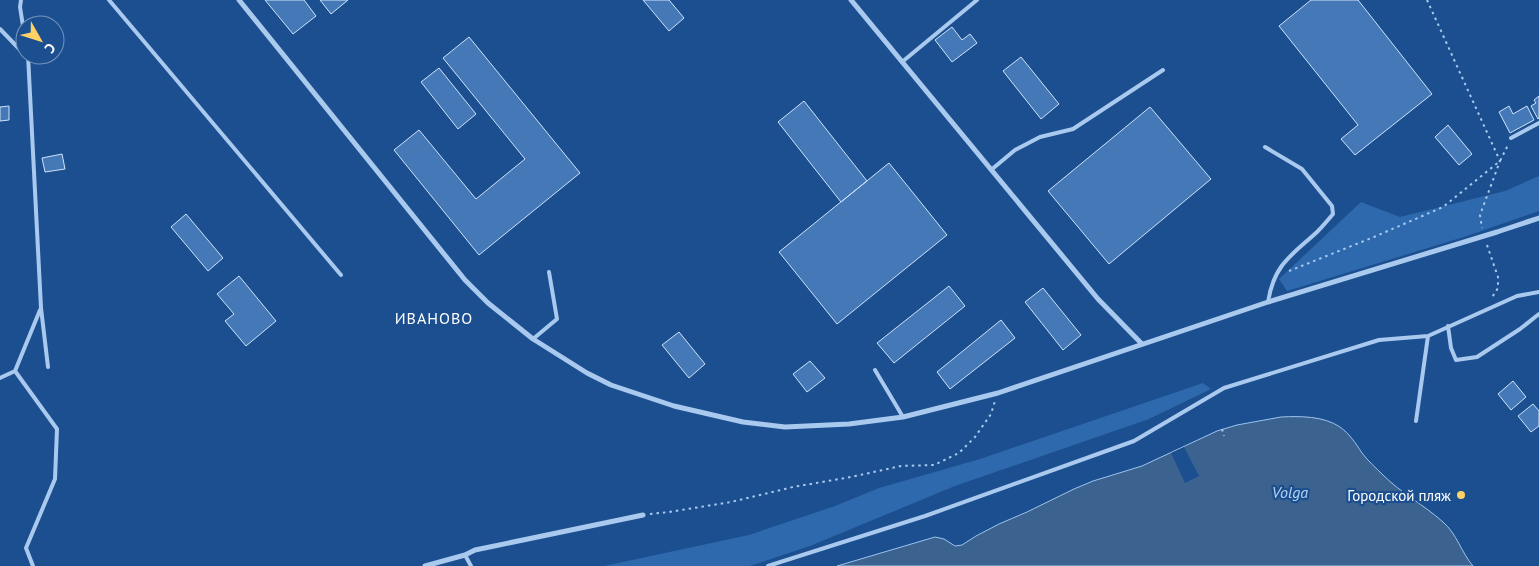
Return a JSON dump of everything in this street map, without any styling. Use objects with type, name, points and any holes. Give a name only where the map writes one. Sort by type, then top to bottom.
[{"type":"street","points":[[239,0],[465,280],[488,303],[533,339],[610,385],[674,406],[743,422],[786,427],[849,424],[903,417],[998,392],[1268,302],[1539,218]]},
{"type":"street","points":[[851,0],[1098,299],[1142,344]]},
{"type":"street","points":[[424,566],[465,555],[475,550],[643,515]]},
{"type":"lane","points":[[21,0],[21,15]]},
{"type":"lane","points":[[108,0],[341,275]]},
{"type":"lane","points":[[902,62],[977,0]]},
{"type":"lane","points":[[0,29],[15,44]]},
{"type":"lane","points":[[28,65],[41,308],[48,367]]},
{"type":"lane","points":[[991,170],[1015,150],[1040,137],[1073,129],[1162,70]]},
{"type":"lane","points":[[1511,138],[1539,123]]},
{"type":"lane","points":[[1265,147],[1302,169],[1332,206],[1333,214],[1284,263],[1275,276],[1270,288],[1268,302]]},
{"type":"lane","points":[[533,339],[557,319],[549,272]]},
{"type":"lane","points":[[768,566],[925,516],[1134,440],[1224,388],[1379,340],[1428,336],[1517,296],[1539,292]]},
{"type":"lane","points":[[0,378],[15,371],[41,308]]},
{"type":"lane","points":[[1448,326],[1451,348],[1456,360],[1477,357],[1539,314]]},
{"type":"lane","points":[[1416,421],[1428,336]]},
{"type":"lane","points":[[875,370],[903,417]]},
{"type":"lane","points":[[15,371],[57,429],[55,479],[26,548],[32,566]]},
{"type":"lane","points":[[465,555],[471,566]]},
{"type":"path","points":[[1427,0],[1500,161]]},
{"type":"path","points":[[1275,276],[1374,237],[1443,206],[1500,161],[1511,138]]},
{"type":"path","points":[[643,515],[731,502],[793,487],[902,466],[934,465],[958,453],[975,436],[991,414],[998,392]]},
{"type":"path","points":[[1222,429],[1224,436]]},
{"type":"shaded area","points":[[1539,176],[1539,211],[1467,236],[1287,291],[1279,279],[1361,202],[1400,217],[1505,191]]},
{"type":"shaded area","points":[[1203,383],[1211,389],[1149,419],[955,486],[810,546],[750,566],[604,566],[749,535],[835,506],[879,488],[980,459]]},
{"type":"water","name":"Volga","points":[[1281,417],[1319,419],[1334,423],[1344,430],[1367,459],[1390,481],[1448,527],[1473,566],[837,566],[935,537],[944,539],[955,546],[962,545],[999,524],[1074,489],[1142,466],[1217,431],[1237,425]]},
{"type":"pier","points":[[1184,447],[1199,476],[1185,483],[1171,453]]},
{"type":"building","points":[[265,0],[304,0],[316,16],[293,34]]},
{"type":"building","points":[[320,0],[348,0],[331,14]]},
{"type":"building","points":[[643,0],[669,0],[684,18],[669,31]]},
{"type":"building","points":[[1311,0],[1358,0],[1432,94],[1355,155],[1341,139],[1358,125],[1279,26]]},
{"type":"building","points":[[952,27],[962,40],[970,34],[977,43],[952,62],[935,40]]},
{"type":"building","points":[[469,37],[580,173],[479,255],[394,150],[419,130],[476,199],[525,159],[443,58]]},
{"type":"building","points":[[1021,57],[1059,104],[1041,119],[1003,71]]},
{"type":"building","points":[[439,68],[476,114],[458,129],[421,82]]},
{"type":"building","points":[[1539,96],[1538,119],[1531,106],[1536,103],[1534,100]]},
{"type":"building","points":[[804,101],[867,181],[841,202],[778,122]]},
{"type":"building","points":[[9,106],[9,120],[0,121],[0,107]]},
{"type":"building","points":[[1509,106],[1513,114],[1527,106],[1534,120],[1510,133],[1499,112]]},
{"type":"building","points":[[1150,107],[1211,179],[1109,264],[1048,191]]},
{"type":"building","points":[[1448,125],[1472,154],[1459,165],[1435,137]]},
{"type":"building","points":[[62,154],[65,169],[45,172],[42,158]]},
{"type":"building","points":[[889,163],[947,235],[837,324],[779,252]]},
{"type":"building","points":[[186,214],[223,258],[208,271],[171,227]]},
{"type":"building","points":[[239,276],[276,321],[246,346],[225,321],[234,314],[217,294]]},
{"type":"building","points":[[949,286],[965,306],[894,363],[877,343]]},
{"type":"building","points":[[1043,288],[1081,335],[1063,350],[1025,302]]},
{"type":"building","points":[[1001,320],[1015,338],[950,389],[937,372]]},
{"type":"building","points":[[679,332],[705,364],[689,378],[662,345]]},
{"type":"building","points":[[810,361],[825,378],[807,392],[793,374]]},
{"type":"building","points":[[1513,381],[1526,397],[1511,410],[1498,394]]},
{"type":"building","points":[[1533,404],[1539,411],[1539,426],[1531,432],[1518,416]]},
{"type":"place","name":"Городской пляж","points":[[1461,495]]},
{"type":"district","name":"ИВАНОВО","points":[[434,318]]}]
